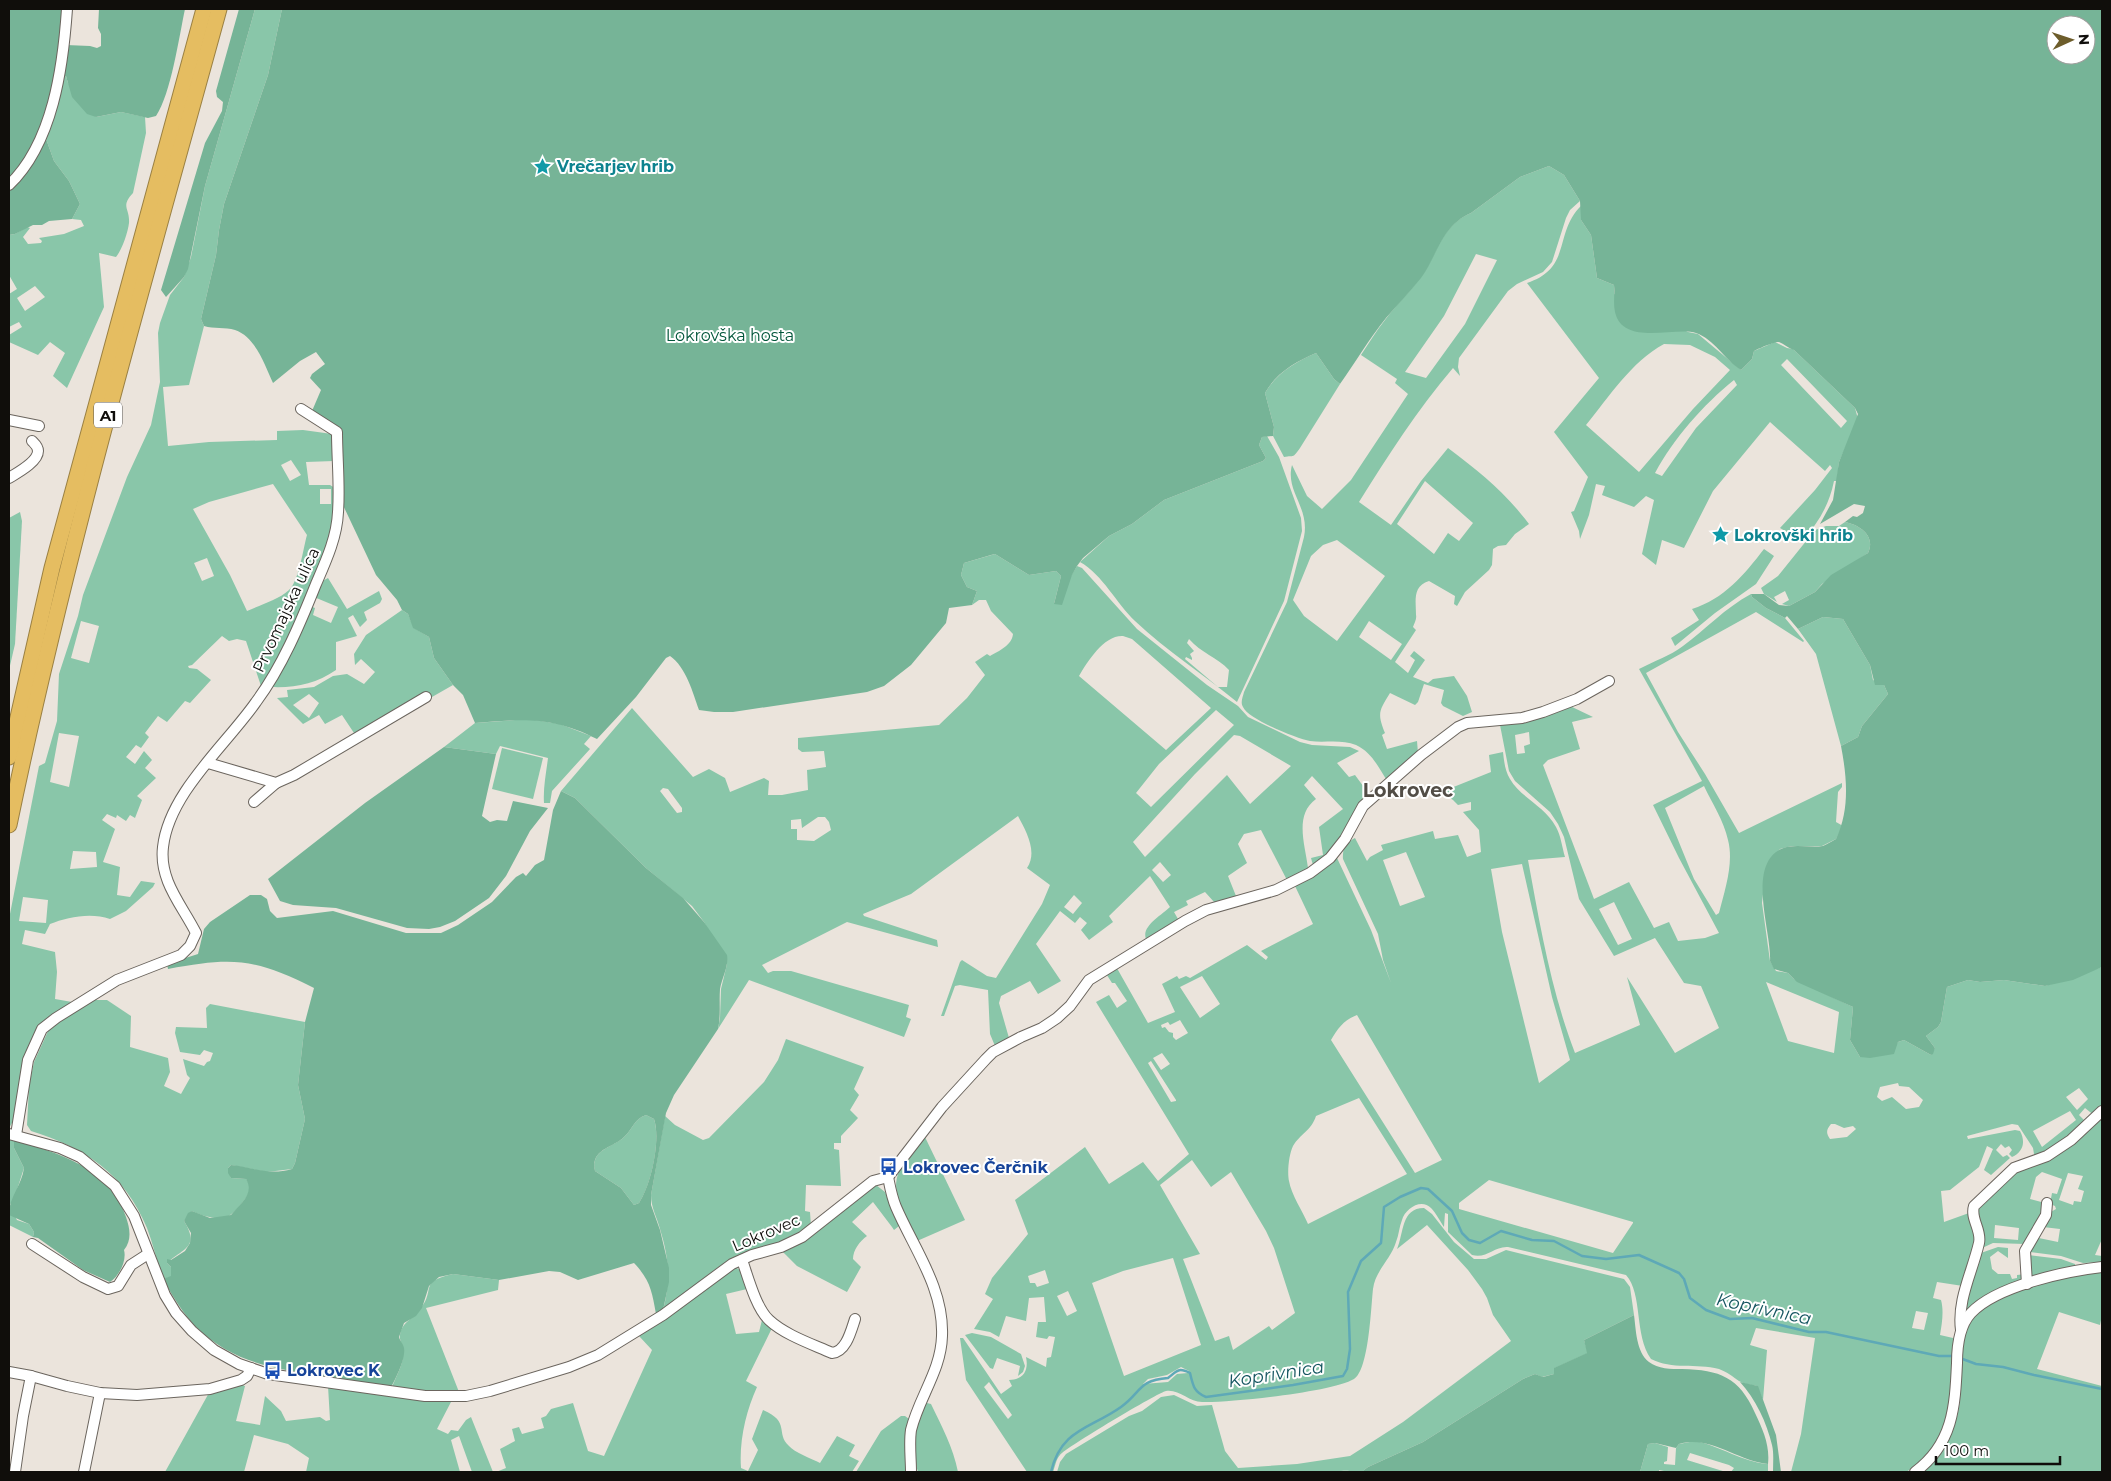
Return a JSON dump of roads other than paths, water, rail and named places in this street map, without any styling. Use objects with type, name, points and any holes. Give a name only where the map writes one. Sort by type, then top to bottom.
[{"type":"highway","name":"A1","points":[[9,757],[54,559],[204,9]]},
{"type":"highway","name":"A1","points":[[9,825],[42,677],[92,475],[220,9]]},
{"type":"street","points":[[9,185],[17,177],[36,148],[47,122],[59,77],[67,9]]},
{"type":"street","name":"Prvomajska ulica","points":[[13,1134],[28,1060],[42,1030],[56,1018],[117,980],[181,955],[190,946],[196,933],[164,875],[162,848],[165,834],[180,798],[270,682],[306,609],[334,536],[338,512],[337,432],[301,409]]},
{"type":"street","points":[[9,420],[39,426]]},
{"type":"street","points":[[9,478],[36,457],[38,447],[32,441]]},
{"type":"street","points":[[912,1472],[911,1431],[918,1409],[935,1371],[940,1353],[942,1327],[932,1280],[896,1206],[888,1177],[942,1108],[993,1052],[1020,1037],[1042,1028],[1057,1018],[1070,1006],[1089,980],[1096,975],[1206,910],[1276,890],[1310,873],[1330,858],[1345,839],[1363,806],[1421,755],[1458,727],[1467,723],[1522,718],[1543,712],[1577,699],[1609,681]]},
{"type":"street","points":[[254,802],[276,784],[426,697]]},
{"type":"street","points":[[208,762],[276,784]]},
{"type":"street","points":[[1961,1330],[1959,1314],[1980,1236],[1972,1213],[1974,1206],[2014,1168],[2047,1156],[2071,1140],[2102,1111]]},
{"type":"street","name":"Lokrovec","points":[[13,1134],[80,1157],[115,1186],[134,1216],[165,1295],[182,1319],[214,1350],[239,1364],[268,1374],[425,1396],[466,1396],[505,1388],[569,1367],[598,1355],[691,1296],[719,1272],[742,1260],[802,1238],[873,1181],[888,1177]]},
{"type":"street","points":[[2027,1284],[2025,1251],[2046,1215],[2047,1204]]},
{"type":"street","points":[[32,1244],[83,1277],[111,1289],[118,1286],[131,1265],[148,1254]]},
{"type":"street","points":[[742,1260],[761,1310],[769,1320],[781,1328],[832,1353],[836,1353],[842,1349],[855,1319]]},
{"type":"street","points":[[1915,1472],[1926,1465],[1945,1437],[1953,1419],[1956,1400],[1957,1350],[1961,1330],[1970,1314],[1987,1299],[2027,1284],[2077,1270],[2102,1267]]},
{"type":"street","points":[[9,1372],[100,1393],[137,1395],[201,1390],[242,1380],[247,1376],[251,1368]]},
{"type":"street","points":[[16,1472],[23,1416],[31,1376]]},
{"type":"street","points":[[84,1472],[100,1393]]},
{"type":"waterway","name":"Koprivnica","points":[[1051,1472],[1056,1458],[1069,1438],[1121,1407],[1145,1384],[1158,1379],[1168,1378],[1178,1371],[1183,1370],[1190,1373],[1195,1388],[1206,1397],[1343,1376],[1347,1369],[1350,1349],[1348,1292],[1361,1261],[1381,1243],[1384,1207],[1400,1197],[1421,1188],[1428,1189],[1452,1211],[1462,1233],[1469,1240],[1480,1243],[1501,1231],[1532,1240],[1554,1241],[1582,1256],[1606,1259],[1639,1255],[1679,1273],[1684,1279],[1690,1298],[1706,1310],[1730,1319],[1752,1318],[1809,1332],[1826,1332],[1939,1356],[1955,1356]]},
{"type":"waterway","name":"Koprivnica","points":[[1960,1358],[1976,1364],[2003,1367],[2102,1389]]},
{"type":"place","name":"Vrečarjev hrib","points":[[543,166]]},
{"type":"place","name":"Lokrovški hrib","points":[[1720,535]]},
{"type":"place","name":"Lokrovec Čerčnik","points":[[889,1167]]},
{"type":"place","name":"Lokrovec K","points":[[273,1370]]},
{"type":"district","name":"Lokrovec","points":[[1408,790]]},
{"type":"park label","name":"Lokrovška hosta","points":[[730,335]]}]
